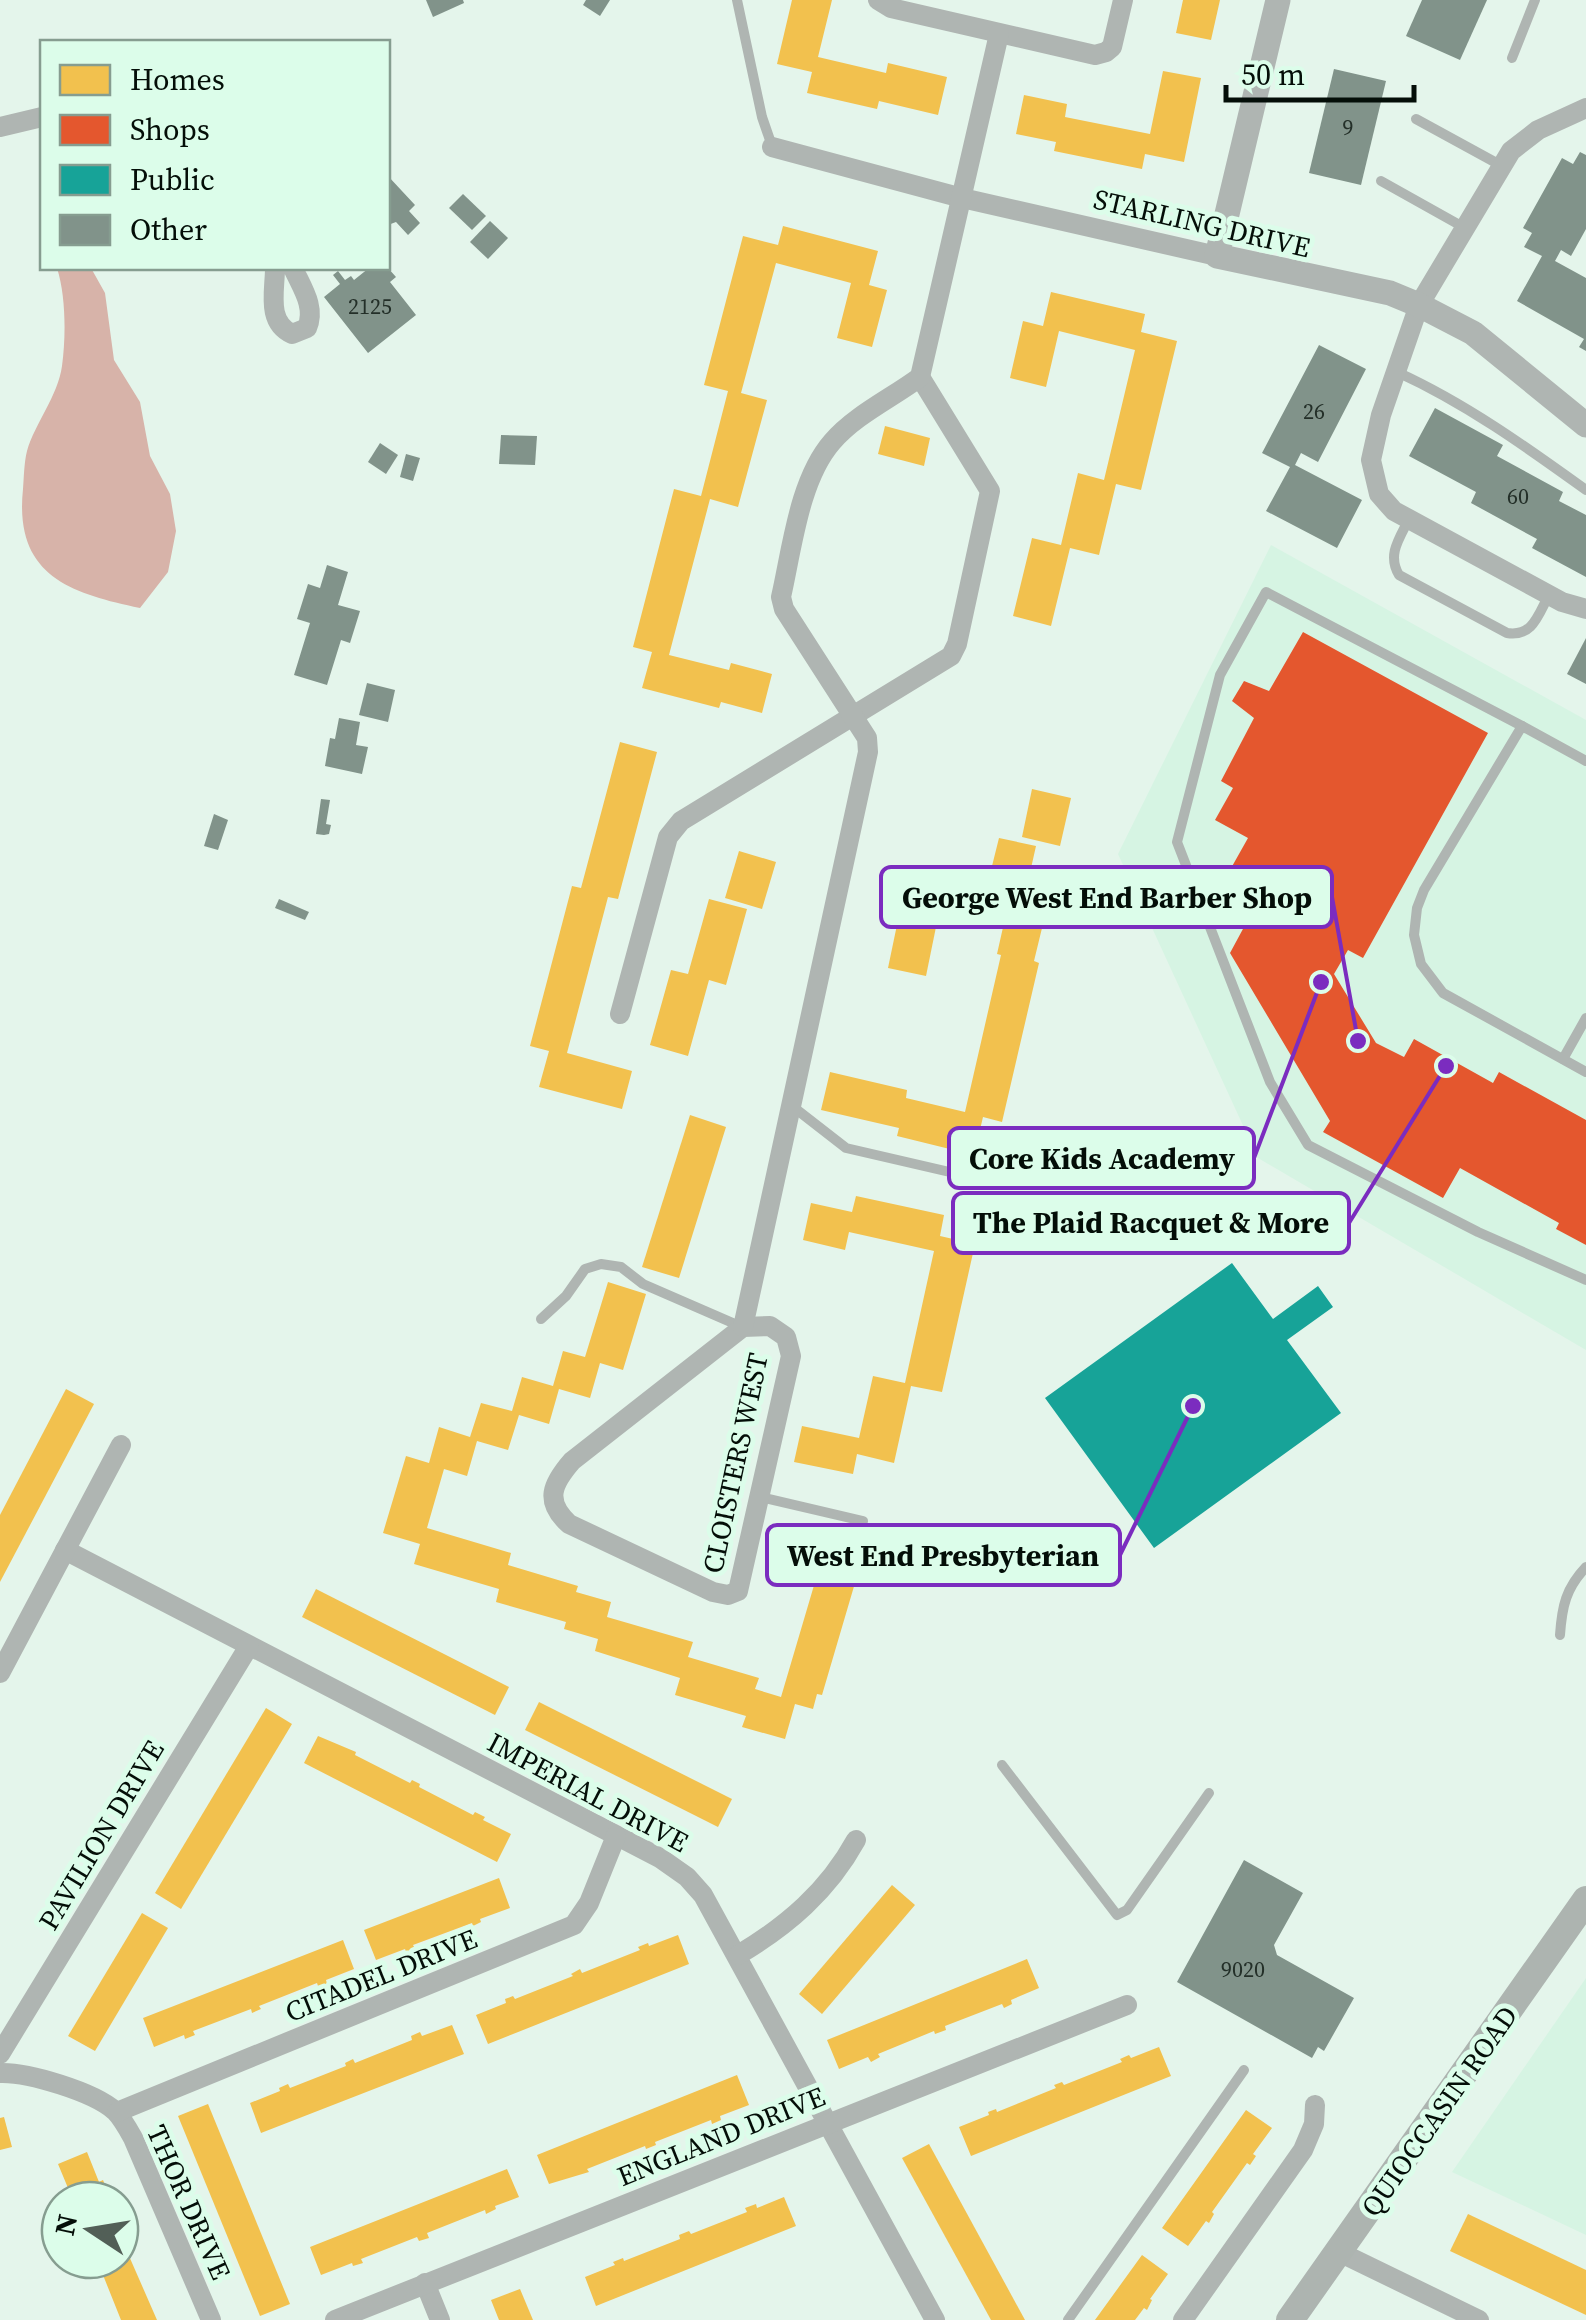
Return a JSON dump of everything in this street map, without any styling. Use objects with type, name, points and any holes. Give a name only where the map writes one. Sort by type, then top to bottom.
[{"type":"main road","name":"QUIOCCASIN ROAD","points":[[1290,2320],[1586,1900]]},
{"type":"street","points":[[878,0],[891,8],[1095,55],[1112,47],[1124,0]]},
{"type":"street","points":[[1217,256],[1278,0]]},
{"type":"street","points":[[620,1014],[668,837],[681,821],[951,656],[957,644],[989,499],[986,480],[920,376],[999,34]]},
{"type":"street","points":[[1586,108],[1522,140],[1502,166],[1419,305],[1373,441],[1371,460],[1379,494],[1394,511],[1549,595],[1586,609]]},
{"type":"street","points":[[0,127],[40,117]]},
{"type":"street","name":"STARLING DRIVE","points":[[772,147],[962,198],[1390,293],[1473,333],[1586,425]]},
{"type":"street","points":[[275,270],[274,312],[283,330],[292,334],[307,328],[312,316],[294,270]]},
{"type":"street","name":"CLOISTERS WEST","points":[[743,1327],[868,752],[867,738],[784,609],[781,597],[809,481],[818,461],[834,439],[920,376]]},
{"type":"street","name":"CLOISTERS WEST","points":[[770,1326],[786,1337],[791,1356],[759,1497],[738,1591],[728,1596],[569,1524],[556,1512],[553,1495],[557,1478],[572,1461],[743,1327],[770,1326]]},
{"type":"street","points":[[0,1673],[121,1445]]},
{"type":"street","name":"IMPERIAL DRIVE","points":[[65,1550],[616,1836],[687,1877],[703,1895],[738,1955],[935,2320]]},
{"type":"street","name":"PAVILION DRIVE","points":[[0,2054],[249,1646]]},
{"type":"street","name":"CITADEL DRIVE","points":[[116,2112],[574,1926],[616,1836]]},
{"type":"street","points":[[738,1955],[793,1920],[813,1900],[856,1840]]},
{"type":"street","name":"ENGLAND DRIVE","points":[[335,2320],[1127,2005]]},
{"type":"street","name":"THOR DRIVE","points":[[0,2074],[36,2078],[101,2102],[116,2112],[134,2138],[211,2320]]},
{"type":"street","points":[[1183,2320],[1303,2150],[1314,2124],[1314,2105]]},
{"type":"street","points":[[1339,2252],[1479,2320]]},
{"type":"street","points":[[425,2283],[440,2320]]},
{"type":"lane","points":[[737,0],[772,147]]},
{"type":"lane","points":[[1512,58],[1535,0]]},
{"type":"lane","points":[[1416,118],[1502,166]]},
{"type":"lane","points":[[1381,181],[1465,228]]},
{"type":"lane","points":[[1396,372],[1443,393],[1586,490]]},
{"type":"lane","points":[[1409,519],[1394,550],[1393,565],[1400,575],[1430,592],[1507,633],[1520,635],[1530,630],[1549,595]]},
{"type":"lane","points":[[1586,760],[1266,592],[1220,676],[1177,842],[1270,1082],[1308,1145],[1478,1232],[1586,1280]]},
{"type":"lane","points":[[1522,726],[1424,890],[1416,908],[1414,934],[1421,964],[1443,993],[1586,1072]]},
{"type":"lane","points":[[1563,1059],[1586,1018]]},
{"type":"lane","points":[[791,1106],[846,1148],[954,1174]]},
{"type":"lane","points":[[541,1320],[566,1296],[585,1268],[601,1264],[621,1267],[643,1284],[743,1327]]},
{"type":"lane","points":[[759,1497],[863,1521]]},
{"type":"lane","points":[[1560,1635],[1562,1604],[1586,1566]]},
{"type":"lane","points":[[1002,1765],[1117,1915],[1127,1910],[1210,1793]]},
{"type":"lane","points":[[1068,2320],[1244,2070]]},
{"type":"shaded area","points":[[58,270],[92,270],[105,293],[114,360],[140,402],[150,456],[170,494],[176,531],[168,572],[140,608],[69,586],[37,560],[28,542],[23,518],[26,456],[60,377],[65,330]]},
{"type":"shaded area","points":[[1271,545],[1586,720],[1586,1350],[1258,1158],[1118,854]]},
{"type":"shaded area","points":[[1586,1978],[1586,2235],[1452,2172]]},
{"type":"building: Homes","points":[[792,0],[832,0],[818,57],[886,73],[888,63],[947,77],[938,115],[879,101],[877,109],[807,93],[812,72],[777,64]]},
{"type":"building: Homes","points":[[1183,0],[1220,0],[1211,40],[1176,33]]},
{"type":"building: Homes","points":[[1163,71],[1201,78],[1184,162],[1145,154],[1142,169],[1054,151],[1056,142],[1016,134],[1024,95],[1067,104],[1065,117],[1150,134]]},
{"type":"building: Homes","points":[[783,226],[878,251],[869,285],[887,290],[872,347],[837,338],[851,283],[776,263],[741,393],[767,400],[738,507],[710,499],[669,655],[729,670],[731,663],[772,674],[762,713],[721,702],[719,708],[642,688],[652,652],[633,647],[674,489],[701,496],[728,391],[704,385],[743,236],[778,245]]},
{"type":"building: Homes","points":[[1051,292],[1145,314],[1141,332],[1177,341],[1141,490],[1116,484],[1099,555],[1070,548],[1051,626],[1013,616],[1032,538],[1061,545],[1078,473],[1104,480],[1135,350],[1059,331],[1046,387],[1010,378],[1023,321],[1043,326]]},
{"type":"building: Homes","points":[[885,426],[930,438],[924,466],[878,454]]},
{"type":"building: Homes","points":[[620,742],[657,752],[618,899],[608,897],[567,1053],[632,1071],[622,1109],[539,1087],[549,1051],[530,1046],[572,886],[581,888]]},
{"type":"building: Homes","points":[[1032,789],[1071,798],[1060,846],[1022,837]]},
{"type":"building: Homes","points":[[999,838],[1036,846],[1027,886],[1051,891],[1034,961],[1039,963],[1002,1122],[983,1117],[974,1155],[897,1136],[899,1128],[821,1110],[830,1072],[907,1090],[906,1098],[965,1112],[1001,955],[997,954],[1013,883],[989,878]]},
{"type":"building: Homes","points":[[739,851],[776,862],[762,909],[725,898]]},
{"type":"building: Homes","points":[[709,899],[747,909],[726,985],[709,980],[688,1056],[650,1045],[671,970],[688,974]]},
{"type":"building: Homes","points":[[898,920],[936,927],[926,976],[888,968]]},
{"type":"building: Homes","points":[[690,1115],[726,1127],[679,1278],[642,1267]]},
{"type":"building: Homes","points":[[856,1196],[944,1215],[940,1236],[975,1244],[942,1392],[911,1386],[894,1463],[857,1454],[853,1474],[794,1462],[802,1426],[859,1438],[873,1376],[905,1383],[934,1251],[849,1232],[845,1250],[803,1240],[811,1203],[852,1212]]},
{"type":"building: Homes","points":[[608,1282],[646,1294],[623,1370],[600,1363],[590,1398],[559,1389],[549,1424],[519,1415],[508,1450],[477,1441],[467,1476],[444,1469],[427,1528],[511,1553],[508,1565],[578,1586],[576,1592],[611,1602],[607,1617],[693,1642],[688,1657],[759,1678],[755,1689],[781,1697],[828,1538],[865,1549],[822,1695],[817,1694],[813,1709],[795,1704],[785,1739],[742,1727],[746,1716],[675,1695],[680,1678],[595,1651],[598,1639],[564,1629],[566,1622],[496,1602],[499,1589],[414,1564],[420,1544],[383,1533],[406,1456],[429,1463],[439,1427],[470,1437],[481,1403],[512,1411],[522,1377],[553,1386],[563,1351],[585,1357]]},
{"type":"building: Homes","points":[[66,1389],[94,1404],[0,1582],[0,1515]]},
{"type":"building: Homes","points":[[316,1589],[509,1687],[495,1715],[302,1617]]},
{"type":"building: Homes","points":[[539,1702],[732,1799],[718,1827],[525,1730]]},
{"type":"building: Homes","points":[[266,1708],[292,1724],[181,1909],[155,1893]]},
{"type":"building: Homes","points":[[318,1736],[356,1752],[355,1755],[410,1783],[412,1780],[420,1784],[419,1787],[473,1815],[475,1812],[485,1817],[483,1820],[511,1834],[497,1862],[304,1763]]},
{"type":"building: Homes","points":[[499,1878],[510,1908],[480,1919],[473,1926],[472,1923],[413,1945],[415,1949],[376,1960],[364,1930]]},
{"type":"building: Homes","points":[[892,1885],[915,1905],[822,2014],[799,1994]]},
{"type":"building: Homes","points":[[142,1913],[168,1928],[95,2051],[68,2036]]},
{"type":"building: Homes","points":[[678,1935],[689,1964],[488,2044],[476,2015],[506,2003],[505,1999],[515,1999],[573,1976],[580,1969],[582,1973],[640,1950],[638,1947],[648,1943],[649,1946]]},
{"type":"building: Homes","points":[[343,1940],[354,1969],[326,1980],[327,1984],[317,1983],[259,2006],[261,2009],[252,2013],[251,2009],[193,2031],[195,2035],[185,2039],[184,2035],[154,2047],[143,2018]]},
{"type":"building: Homes","points":[[1027,1959],[1039,1988],[1011,2000],[1012,2004],[1004,2008],[1002,2004],[945,2026],[946,2030],[935,2034],[934,2031],[878,2054],[880,2057],[871,2062],[868,2057],[839,2069],[827,2040]]},
{"type":"building: Homes","points":[[452,2025],[464,2054],[261,2133],[250,2103],[288,2084],[290,2088],[346,2066],[353,2059],[355,2063],[412,2040],[411,2036],[420,2032],[422,2036]]},
{"type":"building: Homes","points":[[1159,2047],[1171,2076],[971,2156],[959,2127],[989,2115],[988,2112],[1056,2088],[1054,2085],[1064,2085],[1122,2062],[1120,2059],[1129,2055],[1131,2058]]},
{"type":"building: Homes","points":[[737,2075],[749,2105],[720,2116],[721,2120],[712,2124],[711,2120],[646,2149],[645,2146],[587,2169],[589,2172],[549,2184],[537,2155]]},
{"type":"building: Homes","points":[[208,2104],[290,2304],[260,2316],[178,2116]]},
{"type":"building: Homes","points":[[1246,2110],[1272,2128],[1253,2154],[1256,2156],[1250,2165],[1247,2163],[1212,2212],[1209,2223],[1206,2221],[1188,2246],[1162,2228]]},
{"type":"building: Homes","points":[[4,2117],[12,2147],[0,2150],[0,2118]]},
{"type":"building: Homes","points":[[929,2144],[1025,2320],[991,2320],[902,2158]]},
{"type":"building: Homes","points":[[87,2152],[98,2180],[65,2180],[58,2164]]},
{"type":"building: Homes","points":[[507,2169],[519,2197],[486,2214],[485,2210],[427,2233],[429,2238],[419,2241],[417,2237],[361,2259],[363,2263],[352,2263],[321,2275],[310,2247]]},
{"type":"building: Homes","points":[[784,2197],[796,2226],[596,2306],[585,2277],[623,2258],[624,2261],[680,2239],[679,2235],[747,2212],[745,2208],[756,2204],[757,2208]]},
{"type":"building: Homes","points":[[1468,2214],[1586,2270],[1586,2315],[1450,2251]]},
{"type":"building: Homes","points":[[1142,2255],[1168,2274],[1147,2310],[1144,2308],[1135,2320],[1095,2320]]},
{"type":"building: Homes","points":[[105,2280],[140,2280],[157,2320],[121,2320]]},
{"type":"building: Homes","points":[[520,2289],[533,2320],[499,2320],[491,2300]]},
{"type":"building: Shops","points":[[1303,632],[1488,733],[1363,958],[1348,950],[1334,974],[1376,1043],[1404,1057],[1414,1039],[1493,1083],[1499,1072],[1586,1120],[1586,1245],[1556,1229],[1559,1223],[1460,1168],[1443,1198],[1323,1132],[1330,1121],[1230,953],[1264,890],[1230,870],[1248,838],[1215,820],[1233,788],[1221,781],[1254,718],[1232,701],[1244,681],[1269,691]]},
{"type":"building: Public","points":[[1232,1263],[1273,1319],[1318,1286],[1333,1307],[1287,1340],[1341,1413],[1154,1548],[1045,1398]]},
{"type":"building: Other","points":[[426,0],[463,0],[464,3],[433,17]]},
{"type":"building: Other","points":[[586,0],[610,0],[600,16],[583,5]]},
{"type":"building: Other","points":[[1422,0],[1487,0],[1460,60],[1406,36]]},
{"type":"building: Other","points":[[1334,69],[1386,81],[1361,185],[1309,173]]},
{"type":"building: Other","points":[[1580,152],[1586,155],[1586,229],[1571,256],[1561,250],[1555,261],[1586,278],[1586,351],[1579,347],[1584,339],[1517,301],[1542,256],[1524,247],[1532,233],[1523,228],[1562,158],[1573,164]]},
{"type":"building: Other","points":[[390,178],[415,205],[409,211],[420,223],[408,235],[396,222],[390,224]]},
{"type":"building: Other","points":[[463,194],[486,216],[472,230],[449,208]]},
{"type":"building: Other","points":[[490,221],[508,238],[488,259],[470,242]]},
{"type":"building: Other","points":[[366,270],[390,270],[396,277],[390,282],[416,315],[368,353],[324,297],[340,284],[333,275],[338,271],[345,280],[351,276],[354,280]]},
{"type":"building: Other","points":[[1319,345],[1366,369],[1318,462],[1301,453],[1295,465],[1362,500],[1337,548],[1266,511],[1290,467],[1262,453]]},
{"type":"building: Other","points":[[1435,408],[1503,445],[1497,456],[1563,492],[1559,501],[1586,515],[1586,577],[1532,548],[1537,539],[1471,503],[1476,492],[1409,456]]},
{"type":"building: Other","points":[[501,435],[537,436],[535,465],[499,464]]},
{"type":"building: Other","points":[[380,443],[398,455],[386,474],[368,462]]},
{"type":"building: Other","points":[[406,454],[420,458],[413,481],[400,477]]},
{"type":"building: Other","points":[[327,565],[348,572],[338,605],[360,611],[350,643],[341,640],[327,685],[294,675],[310,623],[297,619],[308,584],[320,588]]},
{"type":"building: Other","points":[[1586,638],[1586,684],[1567,674]]},
{"type":"building: Other","points":[[367,683],[395,690],[388,722],[359,715]]},
{"type":"building: Other","points":[[339,718],[360,722],[356,745],[368,747],[362,774],[325,766],[330,738],[335,739]]},
{"type":"building: Other","points":[[321,799],[330,800],[326,824],[331,825],[329,834],[324,835],[316,834]]},
{"type":"building: Other","points":[[214,814],[228,820],[218,850],[204,846]]},
{"type":"building: Other","points":[[279,899],[309,912],[305,920],[275,908]]},
{"type":"building: Other","points":[[1244,1860],[1303,1893],[1274,1945],[1277,1955],[1354,1998],[1324,2051],[1318,2047],[1312,2058],[1177,1982]]},
{"type":"place","name":"Core Kids Academy","points":[[1321,982]]},
{"type":"place","name":"George West End Barber Shop","points":[[1358,1041]]},
{"type":"place","name":"The Plaid Racquet & More","points":[[1446,1066]]},
{"type":"place","name":"West End Presbyterian","points":[[1193,1406]]}]
